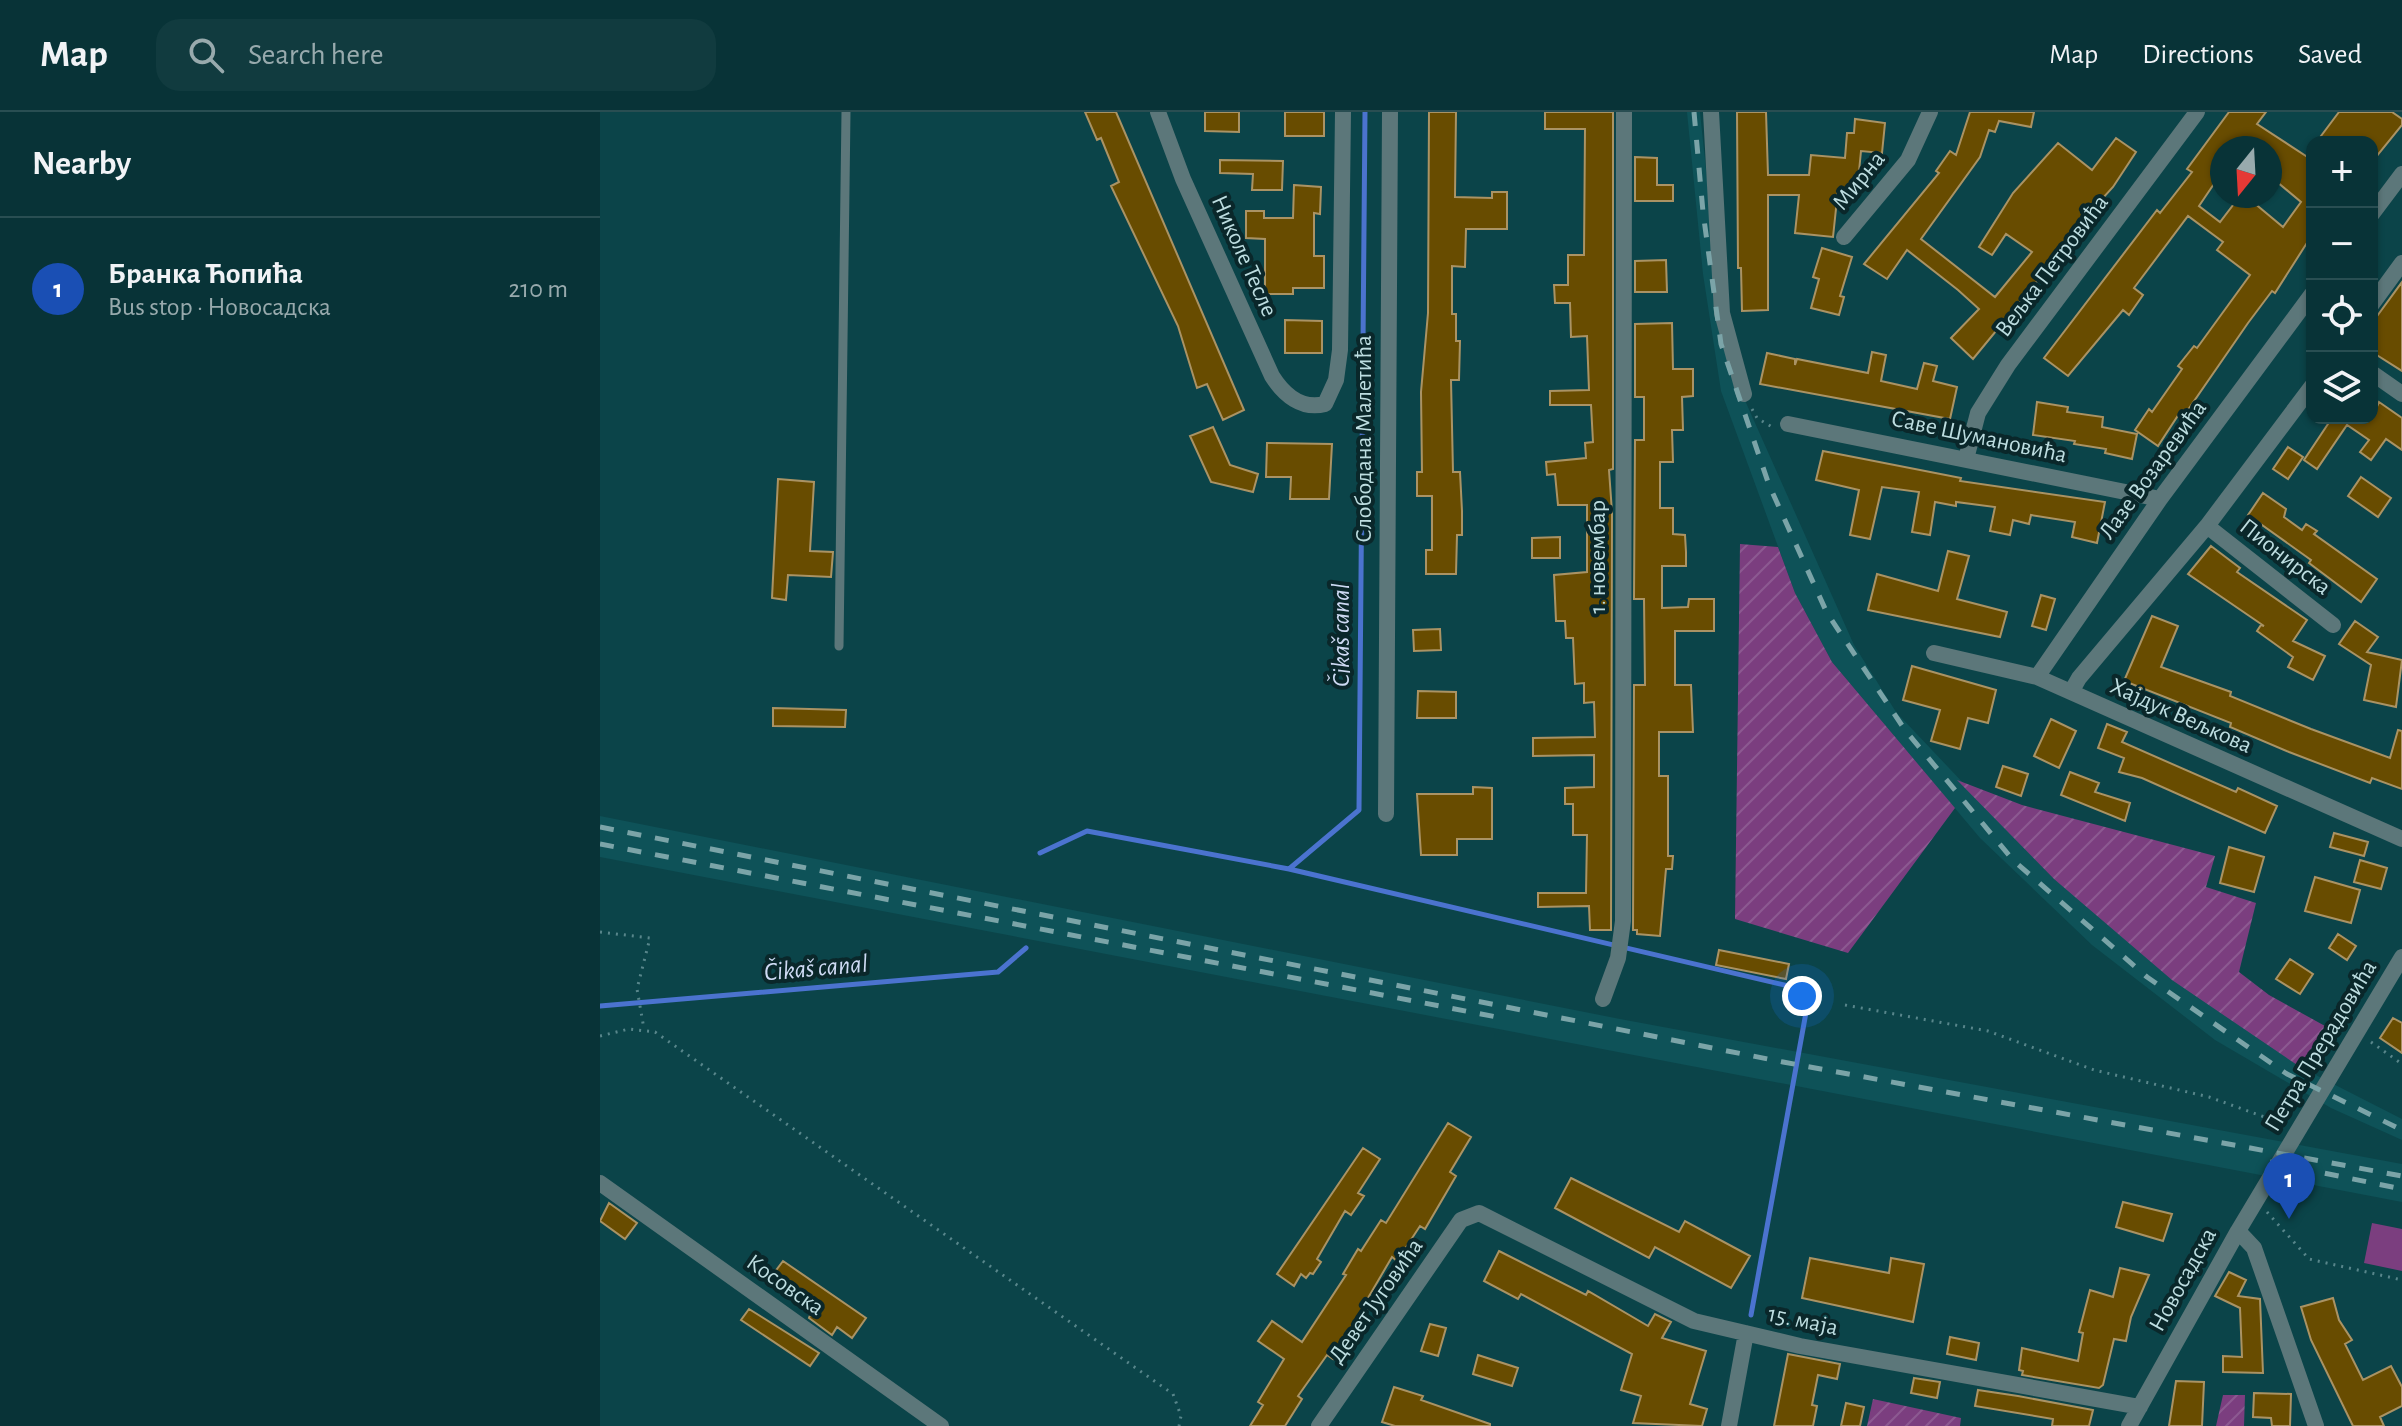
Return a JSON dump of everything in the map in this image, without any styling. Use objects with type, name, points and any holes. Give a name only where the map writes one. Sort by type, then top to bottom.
[{"type":"street","name":"Николе Тесле","points":[[1158,112],[1183,179],[1272,376],[1280,389],[1305,404]]},
{"type":"street","name":"Слободана Малетића","points":[[1305,404],[1325,404],[1336,380],[1340,350],[1343,112]]},
{"type":"street","name":"Слободана Малетића","points":[[1386,814],[1390,112]]},
{"type":"street","name":"1. новембар","points":[[1603,999],[1618,958],[1623,921],[1624,112]]},
{"type":"street","points":[[1711,112],[1722,313],[1744,394]]},
{"type":"street","name":"Мирна","points":[[1844,237],[1908,160],[1930,112]]},
{"type":"street","name":"Вељка Петровића","points":[[1966,459],[1978,413],[2008,365],[2197,112]]},
{"type":"street","points":[[2376,208],[2402,174]]},
{"type":"street","points":[[2378,296],[2402,263]]},
{"type":"street","name":"Лазе Возаревића","points":[[2037,677],[2160,499],[2306,302]]},
{"type":"street","points":[[2378,377],[2402,394]]},
{"type":"street","points":[[2071,692],[2079,678],[2207,526],[2306,394]]},
{"type":"street","name":"Саве Шумановића","points":[[1788,424],[2160,499]]},
{"type":"street","name":"Пионирска","points":[[2207,526],[2333,625]]},
{"type":"street","name":"Хајдук Вељкова","points":[[1934,653],[2037,677],[2402,839]]},
{"type":"street","name":"Петра Прерадовића","points":[[2281,1159],[2402,957]]},
{"type":"street","name":"Новосадска","points":[[2129,1426],[2281,1159]]},
{"type":"street","name":"Косовска","points":[[600,1183],[941,1426]]},
{"type":"street","name":"15. маја","points":[[1479,1213],[1694,1321],[2140,1407]]},
{"type":"street","name":"Девет Југовића","points":[[1319,1426],[1461,1220],[1479,1213]]},
{"type":"street","points":[[2238,1231],[2254,1248],[2316,1426]]},
{"type":"street","points":[[1729,1426],[1746,1333]]},
{"type":"lane","points":[[839,646],[846,112]]},
{"type":"path","points":[[1744,394],[1754,415],[1764,424],[1777,427],[1788,424]]},
{"type":"path","points":[[600,932],[650,938],[638,995],[644,1031]]},
{"type":"path","points":[[1845,1005],[1988,1031],[2094,1070],[2209,1097],[2299,1130]]},
{"type":"path","points":[[600,1036],[629,1029],[655,1032],[1173,1394],[1181,1416],[1179,1426]]},
{"type":"path","points":[[2376,1035],[2370,1045],[2402,1064]]},
{"type":"path","points":[[2264,1209],[2309,1259],[2402,1280]]},
{"type":"shaded area","points":[[1687,112],[1700,112],[1722,324],[1735,378],[1854,645],[1896,712],[2054,879],[2300,1067],[2402,1119],[2402,1140],[2331,1108],[2215,1040],[2092,945],[1980,838],[1832,662],[1795,593],[1721,391],[1703,274]]},
{"type":"shaded area","points":[[1740,544],[1778,547],[1795,593],[1832,662],[1955,808],[1848,953],[1735,919]]},
{"type":"shaded area","points":[[1957,780],[2022,805],[2215,856],[2206,887],[2256,903],[2239,972],[2269,995],[2325,1026],[2300,1067],[2172,980],[2054,879]]},
{"type":"shaded area","points":[[600,816],[1620,1019],[2402,1164],[2402,1202],[600,857]]},
{"type":"shaded area","points":[[2372,1223],[2402,1229],[2402,1271],[2364,1263]]},
{"type":"shaded area","points":[[2223,1395],[2245,1395],[2244,1426],[2216,1426]]},
{"type":"shaded area","points":[[1873,1399],[1961,1418],[1960,1426],[1867,1426]]},
{"type":"building","points":[[1085,112],[1116,112],[1244,410],[1223,420],[1207,384],[1197,388],[1178,326],[1111,186],[1119,182],[1101,138],[1097,140]]},
{"type":"building","points":[[1205,112],[1239,112],[1239,132],[1205,131]]},
{"type":"building","points":[[1285,112],[1324,112],[1324,136],[1285,136]]},
{"type":"building","points":[[1429,112],[1456,112],[1455,197],[1492,198],[1492,192],[1507,192],[1507,229],[1466,229],[1465,267],[1452,266],[1452,314],[1456,314],[1456,341],[1460,341],[1459,380],[1451,380],[1453,472],[1460,472],[1462,511],[1462,535],[1457,535],[1456,574],[1426,574],[1426,550],[1432,550],[1432,496],[1417,496],[1417,472],[1422,472],[1421,392],[1428,313]]},
{"type":"building","points":[[1545,112],[1613,112],[1613,469],[1609,470],[1612,512],[1611,930],[1590,930],[1589,906],[1538,907],[1538,893],[1586,893],[1587,835],[1573,835],[1573,804],[1565,804],[1565,788],[1594,787],[1594,755],[1533,756],[1533,738],[1595,737],[1594,702],[1584,703],[1584,683],[1575,684],[1573,638],[1566,638],[1565,621],[1556,621],[1554,575],[1587,572],[1587,505],[1558,505],[1555,474],[1547,475],[1546,462],[1586,458],[1585,443],[1593,442],[1591,405],[1550,405],[1550,391],[1589,390],[1587,336],[1571,337],[1570,303],[1555,303],[1554,285],[1568,285],[1568,255],[1584,255],[1585,129],[1545,129]]},
{"type":"building","points":[[1737,112],[1766,112],[1768,175],[1809,175],[1811,155],[1845,158],[1847,133],[1854,133],[1855,119],[1885,123],[1882,153],[1861,151],[1857,192],[1838,190],[1833,237],[1795,233],[1799,195],[1768,195],[1768,310],[1742,311],[1741,268],[1738,268]]},
{"type":"building","points":[[1970,112],[2034,112],[2031,127],[1999,121],[1995,132],[1989,130],[1980,157],[1921,239],[1995,297],[2032,252],[2006,234],[1992,255],[1979,247],[2013,193],[2058,143],[2092,170],[2116,138],[2136,152],[2113,187],[2071,233],[2043,274],[1973,359],[1951,338],[1979,309],[1958,290],[1907,250],[1887,279],[1864,264],[1939,173],[1936,171],[1950,151],[1956,155]]},
{"type":"building","points":[[2229,112],[2266,112],[2257,124],[2275,136],[2211,136]]},
{"type":"building","points":[[2339,112],[2392,112],[2402,119],[2402,125],[2378,155],[2378,136],[2321,136]]},
{"type":"building","points":[[2210,138],[2210,190],[2199,206],[2220,222],[2231,208],[2260,208],[2283,227],[2301,202],[2282,186],[2282,140],[2306,156],[2306,244],[2275,293],[2272,291],[2183,417],[2179,414],[2158,446],[2135,430],[2149,409],[2152,412],[2182,369],[2178,366],[2194,346],[2197,348],[2250,275],[2217,250],[2223,242],[2188,216],[2134,288],[2143,295],[2129,315],[2123,310],[2068,376],[2044,358],[2157,210],[2160,213],[2192,172],[2187,169]]},
{"type":"building","points":[[1635,157],[1657,158],[1657,185],[1673,185],[1673,201],[1635,201]]},
{"type":"building","points":[[1220,160],[1283,161],[1282,190],[1252,190],[1253,174],[1220,173]]},
{"type":"building","points":[[1294,185],[1321,187],[1320,214],[1314,213],[1314,256],[1324,256],[1324,288],[1293,288],[1293,294],[1265,294],[1265,239],[1246,238],[1246,211],[1264,211],[1264,218],[1293,218]]},
{"type":"building","points":[[1822,248],[1852,257],[1840,296],[1844,297],[1839,315],[1811,308],[1819,279],[1813,277]]},
{"type":"building","points":[[1666,260],[1667,292],[1635,292],[1635,261]]},
{"type":"building","points":[[2402,282],[2402,371],[2378,356],[2378,315]]},
{"type":"building","points":[[1285,320],[1322,321],[1322,353],[1285,353]]},
{"type":"building","points":[[1672,323],[1673,369],[1693,369],[1693,396],[1682,397],[1683,430],[1672,430],[1673,462],[1660,462],[1660,508],[1673,508],[1673,534],[1685,535],[1686,552],[1686,566],[1662,566],[1662,608],[1688,607],[1689,599],[1714,599],[1714,631],[1675,631],[1675,685],[1691,685],[1693,732],[1659,732],[1659,776],[1668,776],[1668,856],[1673,856],[1672,869],[1666,869],[1660,936],[1637,934],[1637,930],[1633,930],[1634,685],[1645,685],[1644,599],[1634,599],[1635,440],[1644,440],[1644,397],[1635,397],[1635,324]]},
{"type":"building","points":[[1872,352],[1886,355],[1881,381],[1917,389],[1924,363],[1937,366],[1933,381],[1957,387],[1950,419],[1760,384],[1767,353],[1795,359],[1795,365],[1797,359],[1868,373]]},
{"type":"building","points":[[2037,402],[2068,407],[2067,412],[2103,417],[2102,427],[2137,434],[2132,459],[2105,453],[2106,449],[2074,444],[2075,441],[2033,435]]},
{"type":"building","points":[[2379,402],[2402,418],[2402,450],[2386,439],[2371,460],[2360,452],[2369,440],[2347,425],[2317,469],[2304,460],[2328,424],[2378,424]]},
{"type":"building","points":[[1213,427],[1230,465],[1258,474],[1253,492],[1211,482],[1190,436]]},
{"type":"building","points":[[1267,443],[1332,444],[1329,499],[1290,499],[1291,477],[1266,477]]},
{"type":"building","points":[[2288,447],[2303,457],[2288,479],[2273,469]]},
{"type":"building","points":[[1823,451],[1961,478],[1960,481],[2105,502],[2097,543],[2072,537],[2075,522],[2031,515],[2029,524],[2013,520],[2010,535],[1990,531],[1995,507],[1956,502],[1956,506],[1935,502],[1930,535],[1912,532],[1919,492],[1882,487],[1870,539],[1850,535],[1859,490],[1816,480]]},
{"type":"building","points":[[2361,477],[2391,498],[2378,517],[2348,496]]},
{"type":"building","points":[[778,479],[814,482],[810,551],[833,552],[831,577],[788,575],[786,600],[772,598]]},
{"type":"building","points":[[2263,493],[2286,509],[2284,517],[2302,530],[2306,524],[2317,531],[2314,534],[2377,579],[2361,602],[2309,563],[2311,560],[2248,515]]},
{"type":"building","points":[[1560,537],[1560,558],[1532,558],[1532,538]]},
{"type":"building","points":[[2211,546],[2240,568],[2237,572],[2307,620],[2293,641],[2325,656],[2313,680],[2288,667],[2293,657],[2257,631],[2261,625],[2264,626],[2188,574]]},
{"type":"building","points":[[1948,551],[1969,556],[1957,599],[2007,612],[2000,637],[1868,610],[1877,574],[1938,591]]},
{"type":"building","points":[[2041,595],[2055,599],[2046,630],[2032,626]]},
{"type":"building","points":[[2152,616],[2178,626],[2161,667],[2231,692],[2230,696],[2390,758],[2398,730],[2402,731],[2402,789],[2372,778],[2370,783],[2289,752],[2230,727],[2231,723],[2124,681]]},
{"type":"building","points":[[2355,621],[2378,637],[2367,652],[2402,660],[2396,707],[2364,700],[2371,665],[2339,644]]},
{"type":"building","points":[[1440,629],[1441,650],[1414,651],[1413,630]]},
{"type":"building","points":[[1912,666],[1996,690],[1988,723],[1968,718],[1960,749],[1931,741],[1940,710],[1903,700]]},
{"type":"building","points":[[1418,691],[1456,692],[1456,718],[1417,718]]},
{"type":"building","points":[[773,708],[846,710],[845,727],[773,726]]},
{"type":"building","points":[[2051,719],[2076,731],[2059,768],[2034,756]]},
{"type":"building","points":[[2107,724],[2127,732],[2122,742],[2236,792],[2238,788],[2277,806],[2265,833],[2142,778],[2119,772],[2124,758],[2098,748]]},
{"type":"building","points":[[2003,766],[2028,774],[2021,796],[1996,787]]},
{"type":"building","points":[[2070,772],[2099,783],[2095,792],[2130,803],[2125,821],[2061,795]]},
{"type":"building","points":[[1473,787],[1492,788],[1492,839],[1457,839],[1457,855],[1421,855],[1417,794],[1473,794]]},
{"type":"building","points":[[2334,833],[2368,842],[2364,856],[2330,847]]},
{"type":"building","points":[[2229,847],[2264,857],[2254,892],[2220,883]]},
{"type":"building","points":[[2360,860],[2387,868],[2381,889],[2354,882]]},
{"type":"building","points":[[2315,877],[2360,890],[2351,923],[2305,911]]},
{"type":"building","points":[[2338,934],[2356,946],[2347,960],[2329,948]]},
{"type":"building","points":[[1719,950],[1789,964],[1786,979],[1716,965]]},
{"type":"building","points":[[2290,959],[2313,974],[2300,994],[2276,979]]},
{"type":"building","points":[[2393,1018],[2402,1023],[2402,1053],[2380,1038]]},
{"type":"building","points":[[1448,1123],[1471,1137],[1450,1172],[1456,1176],[1425,1229],[1420,1226],[1397,1261],[1392,1257],[1368,1298],[1373,1300],[1333,1359],[1327,1355],[1298,1396],[1302,1399],[1285,1426],[1250,1426],[1263,1405],[1258,1402],[1284,1359],[1258,1341],[1272,1321],[1302,1342],[1346,1275],[1343,1274],[1358,1249],[1361,1251],[1381,1220],[1386,1223]]},
{"type":"building","points":[[1363,1148],[1380,1159],[1358,1193],[1364,1196],[1351,1215],[1345,1211],[1317,1259],[1321,1262],[1313,1274],[1306,1278],[1301,1274],[1294,1286],[1277,1274]]},
{"type":"building","points":[[1571,1178],[1679,1232],[1685,1221],[1750,1256],[1731,1288],[1655,1247],[1649,1258],[1555,1208]]},
{"type":"building","points":[[2123,1202],[2172,1214],[2163,1241],[2116,1227]]},
{"type":"building","points":[[609,1203],[637,1223],[625,1239],[600,1221]]},
{"type":"building","points":[[1499,1251],[1586,1295],[1588,1291],[1648,1326],[1655,1314],[1671,1322],[1662,1338],[1706,1351],[1690,1404],[1707,1409],[1702,1426],[1633,1423],[1641,1396],[1621,1390],[1632,1354],[1521,1294],[1518,1299],[1484,1281]]},
{"type":"building","points":[[1810,1258],[1889,1273],[1891,1258],[1924,1264],[1913,1322],[1802,1298]]},
{"type":"building","points":[[783,1261],[866,1318],[852,1338],[837,1327],[832,1335],[809,1318],[815,1302],[774,1273]]},
{"type":"building","points":[[2120,1268],[2149,1275],[2131,1317],[2126,1341],[2114,1339],[2103,1385],[2099,1388],[2022,1375],[2023,1371],[2019,1370],[2022,1348],[2078,1361],[2083,1333],[2079,1332],[2090,1290],[2113,1297]]},
{"type":"building","points":[[2229,1272],[2246,1280],[2238,1296],[2260,1299],[2263,1373],[2223,1372],[2223,1356],[2242,1357],[2240,1308],[2215,1296]]},
{"type":"building","points":[[2333,1298],[2339,1320],[2352,1340],[2345,1344],[2363,1380],[2391,1366],[2402,1387],[2402,1406],[2380,1417],[2384,1426],[2353,1426],[2311,1340],[2301,1307]]},
{"type":"building","points":[[749,1309],[819,1353],[810,1366],[741,1320]]},
{"type":"building","points":[[1430,1324],[1446,1328],[1438,1356],[1421,1351]]},
{"type":"building","points":[[1950,1337],[1979,1343],[1976,1360],[1947,1354]]},
{"type":"building","points":[[1788,1354],[1840,1364],[1837,1379],[1818,1375],[1812,1405],[1817,1406],[1813,1426],[1774,1426]]},
{"type":"building","points":[[1478,1355],[1518,1368],[1512,1386],[1473,1374]]},
{"type":"building","points":[[1914,1378],[1940,1382],[1937,1398],[1911,1393]]},
{"type":"building","points":[[2176,1381],[2204,1382],[2202,1426],[2169,1426]]},
{"type":"building","points":[[1394,1387],[1423,1396],[1421,1400],[1490,1426],[1395,1426],[1382,1422]]},
{"type":"building","points":[[1978,1390],[2093,1410],[2089,1426],[2052,1426],[2053,1419],[1975,1406]]},
{"type":"building","points":[[2254,1393],[2291,1394],[2290,1426],[2272,1426],[2271,1418],[2253,1417]]},
{"type":"building","points":[[1846,1403],[1864,1407],[1860,1426],[1841,1426]]},
{"type":"waterway","name":"Čikaš canal","points":[[1040,853],[1087,831],[1289,869],[1359,810],[1365,112]]},
{"type":"waterway","points":[[1289,869],[1797,988],[1807,1007],[1751,1315]]},
{"type":"waterway","name":"Čikaš canal","points":[[600,1006],[998,972],[1026,948]]},
{"type":"railway","points":[[1694,112],[1703,212],[1721,344],[1769,485],[1827,613],[1905,730],[2013,860],[2147,977],[2287,1074],[2402,1130]]},
{"type":"railway","points":[[600,827],[1783,1062],[2402,1176]]},
{"type":"railway","points":[[600,844],[1507,1019]]},
{"type":"railway","points":[[2270,1162],[2402,1189]]},
{"type":"place","name":"Бранка Ћопића","points":[[2289,1219]]}]
